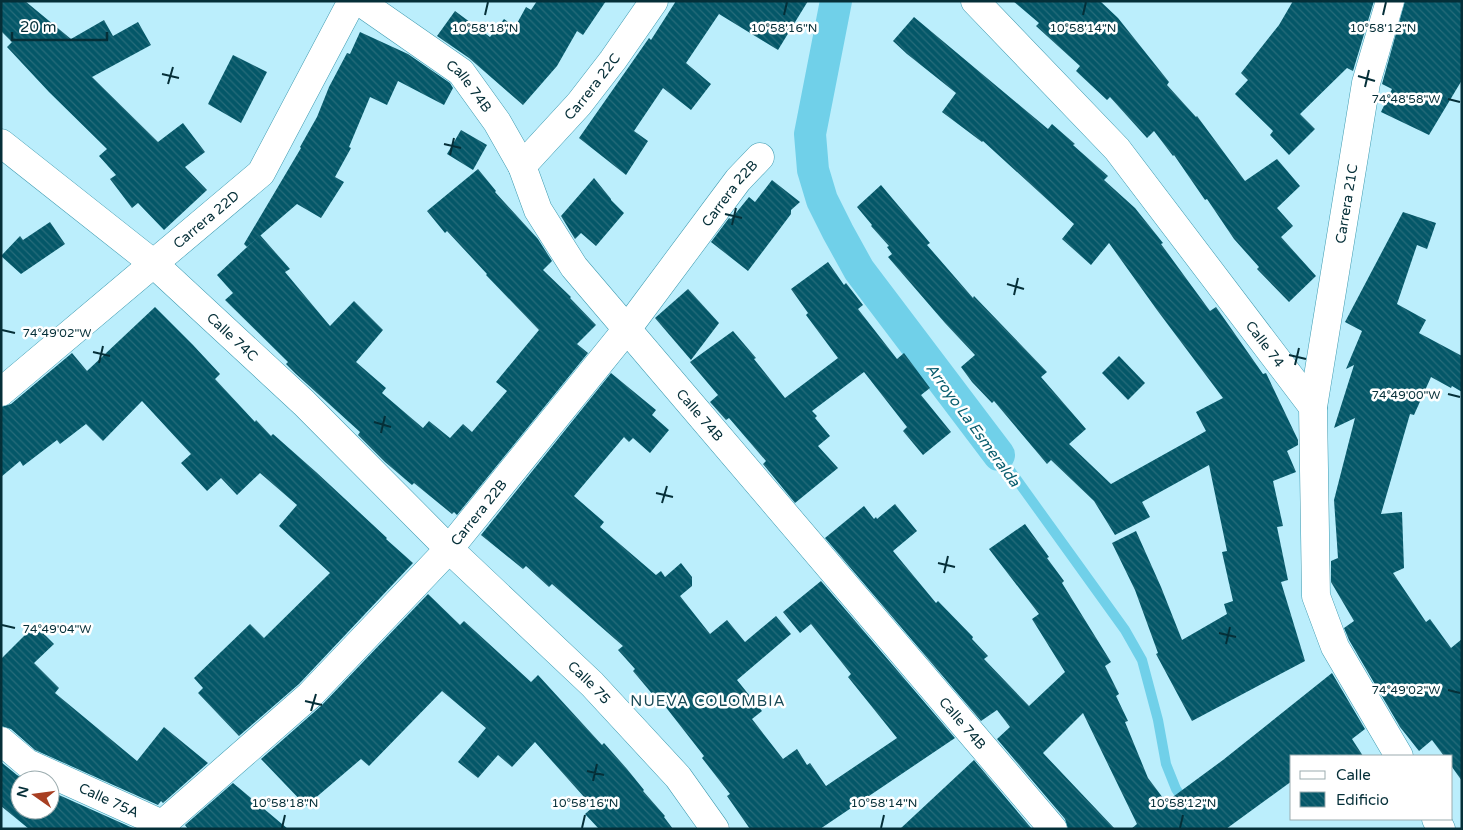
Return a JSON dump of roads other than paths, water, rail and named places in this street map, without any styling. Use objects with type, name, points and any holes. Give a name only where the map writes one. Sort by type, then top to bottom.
[{"type":"street","name":"Carrera 22D","points":[[1,392],[260,174],[352,1]]},
{"type":"street","name":"Calle 74B","points":[[359,1],[461,72],[497,122],[522,166],[538,210],[574,266],[1053,829]]},
{"type":"street","name":"Carrera 22C","points":[[522,166],[579,104],[614,60],[654,1]]},
{"type":"street","name":"Calle 74","points":[[975,1],[1117,149],[1313,407]]},
{"type":"street","name":"Carrera 21C","points":[[1313,407],[1366,83],[1390,1]]},
{"type":"street","name":"Calle 74C","points":[[1,143],[154,264],[304,403],[448,549]]},
{"type":"street","name":"Carrera 22B","points":[[162,827],[310,695],[448,549],[627,329],[738,180],[760,156]]},
{"type":"street","points":[[1313,407],[1316,596],[1335,647],[1398,755]]},
{"type":"street","name":"Calle 75","points":[[448,549],[592,684],[678,777],[715,829]]},
{"type":"street","name":"Calle 75A","points":[[1,741],[27,764],[162,827]]},
{"type":"waterway","name":"Arroyo La Esmeralda","points":[[836,1],[810,134],[813,170],[822,200],[859,270],[999,455]]},
{"type":"waterway","name":"Arroyo La Esmeralda","points":[[999,455],[1125,630],[1142,660],[1158,720],[1166,764],[1176,789],[1186,804]]},
{"type":"district","name":"NUEVA COLOMBIA","points":[[708,701]]}]
